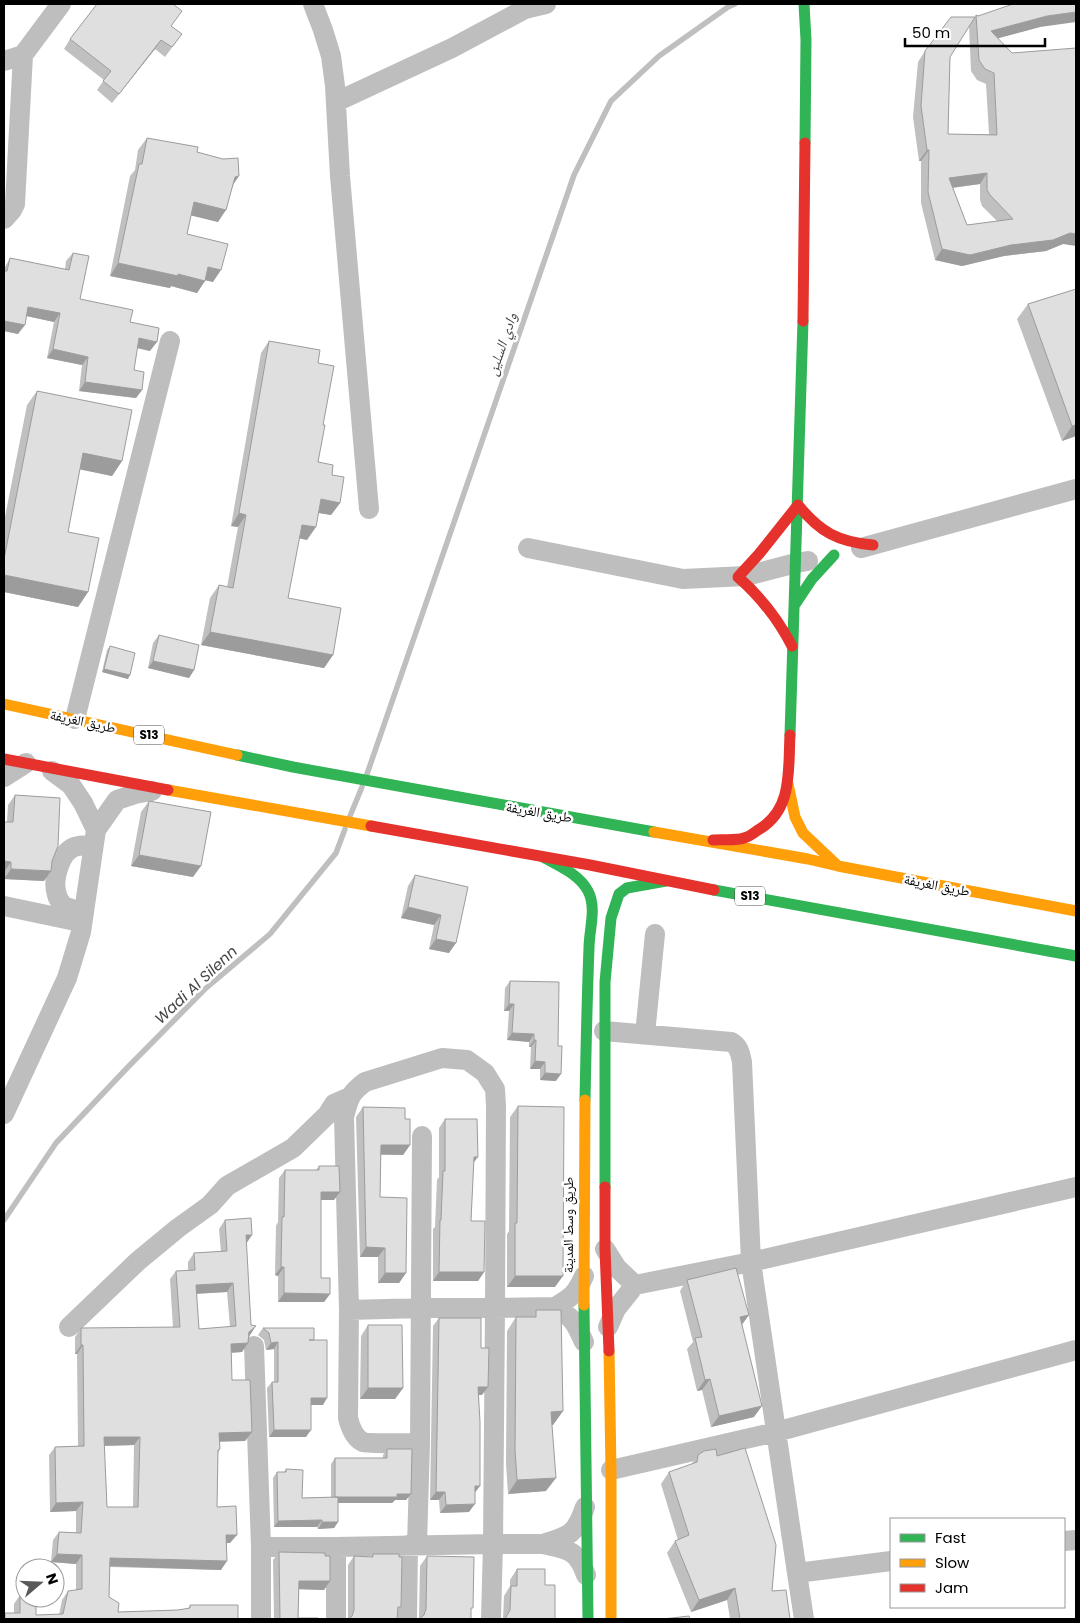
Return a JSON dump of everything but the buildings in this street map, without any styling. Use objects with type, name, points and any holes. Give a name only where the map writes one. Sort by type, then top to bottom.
[{"type":"main road","points":[[804,4],[806,40],[803,349],[788,784],[795,817],[804,833],[838,866]]},
{"type":"main road","points":[[798,505],[809,520],[822,531],[838,539],[855,544],[873,545]]},
{"type":"main road","points":[[792,646],[775,615],[752,588],[738,577],[798,505]]},
{"type":"main road","points":[[794,606],[818,570],[834,554]]},
{"type":"main road","name":"طريق الغريفة","points":[[4,704],[293,767],[808,859],[1076,911]]},
{"type":"main road","name":"S13","points":[[4,760],[542,856],[667,881],[1076,956]]},
{"type":"main road","points":[[704,841],[745,838],[762,828],[776,816],[788,784]]},
{"type":"main road","name":"طريق وسط المدينة","points":[[542,856],[583,883],[590,894],[592,907],[585,1043],[584,1342],[588,1619]]},
{"type":"main road","points":[[611,1619],[611,1470],[605,1249],[605,982],[611,918],[620,894],[627,888],[667,881]]},
{"type":"street","points":[[4,219],[15,204],[23,55],[61,4]]},
{"type":"street","points":[[313,4],[331,56],[335,86],[340,176],[369,509]]},
{"type":"street","points":[[336,102],[452,48],[525,9],[546,4]]},
{"type":"street","points":[[4,61],[23,55]]},
{"type":"street","points":[[75,719],[170,341]]},
{"type":"street","points":[[528,548],[683,579],[738,577],[873,545],[1076,489]]},
{"type":"street","points":[[4,777],[26,763]]},
{"type":"street","points":[[49,769],[71,785],[83,802],[95,838]]},
{"type":"street","points":[[4,1114],[67,978],[83,918],[95,838],[117,800],[135,794],[164,790]]},
{"type":"street","points":[[83,918],[63,906],[57,896],[56,873],[65,855],[72,848],[95,838]]},
{"type":"street","points":[[4,906],[83,918]]},
{"type":"street","points":[[645,1034],[655,934]]},
{"type":"street","points":[[604,1031],[731,1042],[739,1050],[742,1062],[751,1262],[804,1619]]},
{"type":"street","points":[[420,1443],[363,1442],[350,1427],[348,1418],[349,1310],[344,1117],[350,1097],[365,1082],[442,1058],[467,1060],[486,1073],[495,1089],[496,1106],[491,1619]]},
{"type":"street","points":[[69,1327],[138,1261],[210,1204],[227,1186],[293,1148],[327,1115],[334,1104],[350,1097]]},
{"type":"street","points":[[407,1619],[420,1443],[422,1136]]},
{"type":"street","points":[[608,1326],[620,1304],[636,1284],[751,1262],[1076,1186]]},
{"type":"street","points":[[605,1249],[617,1268],[636,1284]]},
{"type":"street","points":[[349,1310],[555,1307],[578,1291],[584,1276]]},
{"type":"street","points":[[555,1307],[567,1314],[575,1322],[584,1342]]},
{"type":"street","points":[[254,1346],[261,1547],[261,1619]]},
{"type":"street","points":[[611,1470],[776,1432],[1076,1350]]},
{"type":"street","points":[[543,1544],[570,1534],[579,1524],[586,1505]]},
{"type":"street","points":[[261,1547],[543,1544],[565,1549],[573,1553],[581,1561],[587,1577]]},
{"type":"street","points":[[336,1547],[336,1619]]},
{"type":"street","points":[[797,1573],[890,1562]]},
{"type":"waterway","name":"وادي السلين","points":[[367,774],[574,175],[611,101],[659,56],[735,4]]},
{"type":"waterway","name":"Wadi Al Silenn","points":[[350,816],[362,787]]},
{"type":"waterway","name":"Wadi Al Silenn","points":[[4,1220],[56,1143],[205,989],[270,934],[336,853],[345,829]]},
{"type":"traffic: fast","points":[[804,4],[806,40],[805,143]]},
{"type":"traffic: fast","points":[[790,735],[803,321]]},
{"type":"traffic: fast","points":[[794,606],[812,579],[834,555]]},
{"type":"traffic: fast","points":[[237,755],[293,767],[654,832]]},
{"type":"traffic: fast","points":[[543,857],[568,871],[579,880],[591,898],[592,919],[589,941],[585,1100]]},
{"type":"traffic: fast","points":[[605,1187],[605,982],[611,918],[619,894],[627,888],[666,881]]},
{"type":"traffic: fast","points":[[714,890],[1076,956]]},
{"type":"traffic: fast","points":[[584,1305],[588,1619]]},
{"type":"traffic: slow","points":[[4,704],[237,755]]},
{"type":"traffic: slow","points":[[788,784],[795,817],[803,833],[838,866]]},
{"type":"traffic: slow","points":[[168,790],[371,826]]},
{"type":"traffic: slow","points":[[654,832],[808,859],[1076,911]]},
{"type":"traffic: slow","points":[[584,1305],[585,1100]]},
{"type":"traffic: slow","points":[[609,1351],[611,1619]]},
{"type":"traffic: jam","points":[[803,321],[805,143]]},
{"type":"traffic: jam","points":[[792,646],[768,609],[738,577],[798,505],[814,522],[831,534],[861,544],[873,545]]},
{"type":"traffic: jam","points":[[713,840],[748,837],[769,822],[777,812],[783,801],[786,788],[790,735]]},
{"type":"traffic: jam","points":[[4,759],[168,790]]},
{"type":"traffic: jam","points":[[371,826],[590,865],[714,890]]},
{"type":"traffic: jam","points":[[605,1187],[605,1249],[609,1351]]}]
